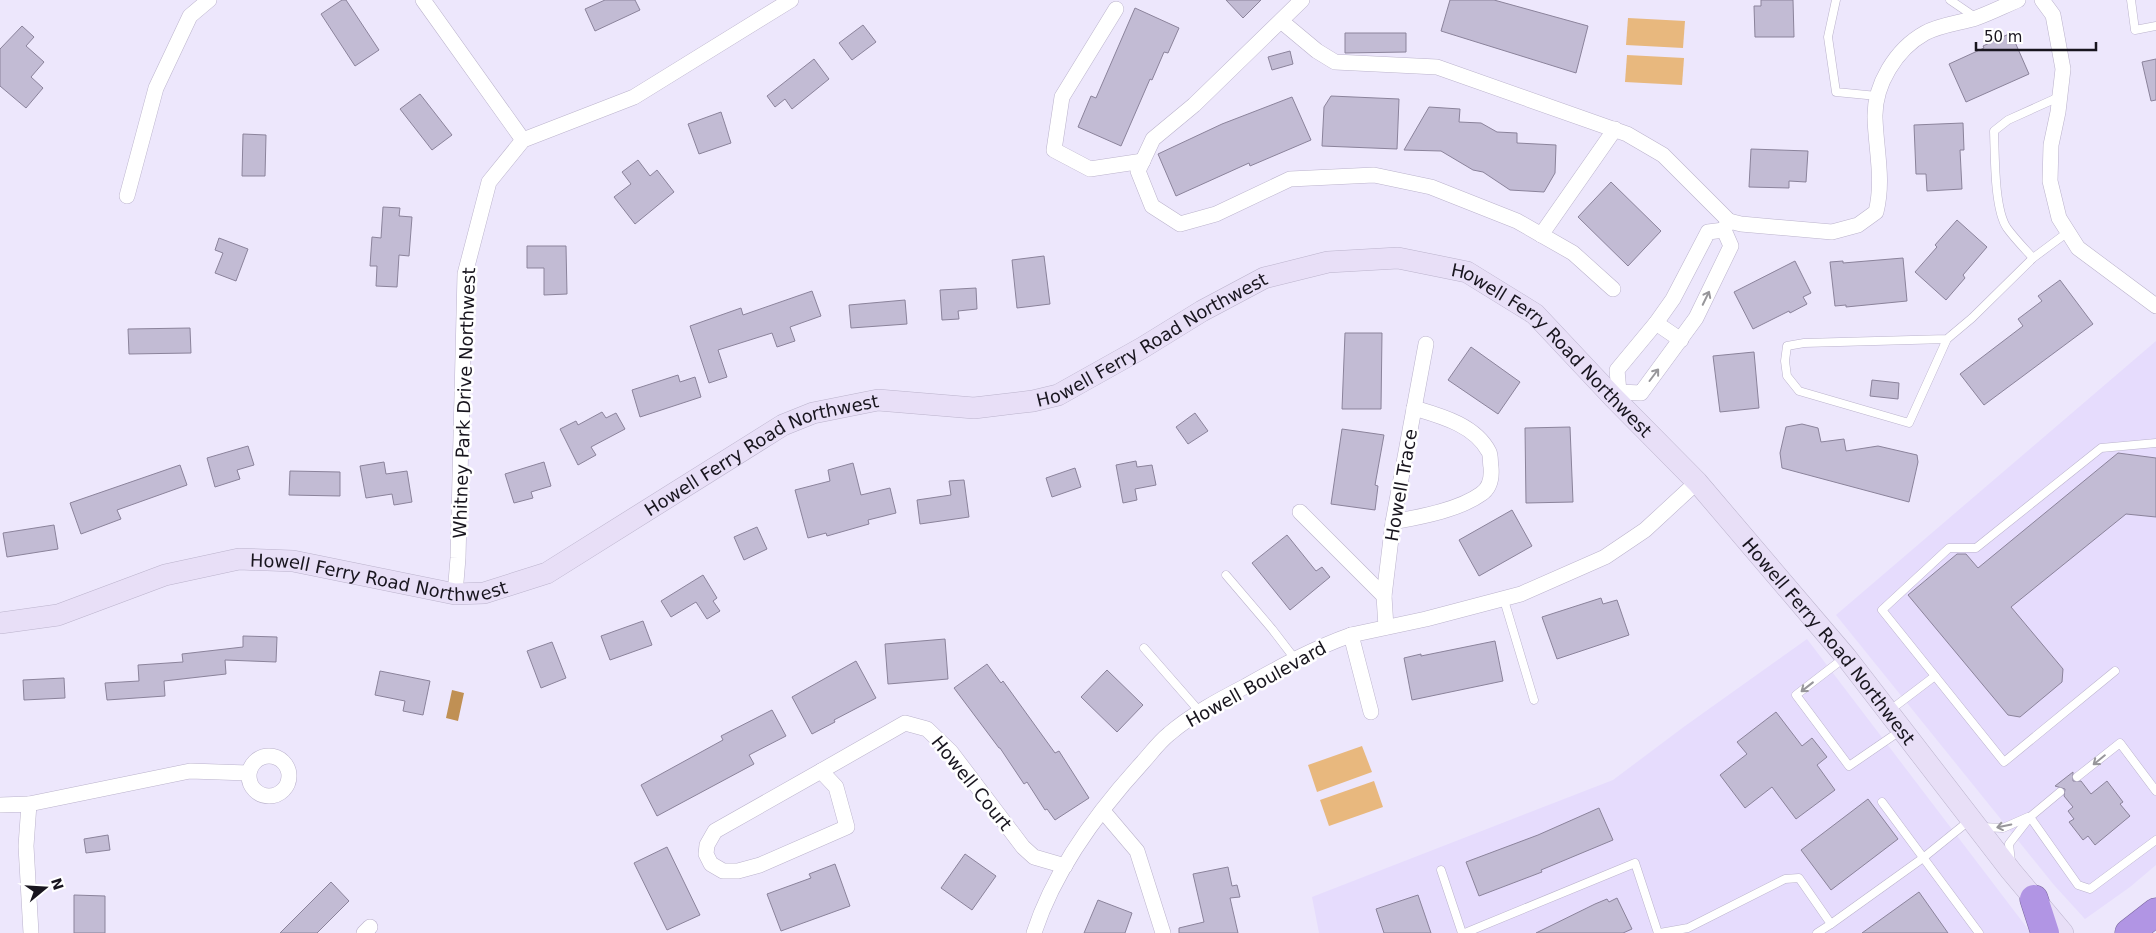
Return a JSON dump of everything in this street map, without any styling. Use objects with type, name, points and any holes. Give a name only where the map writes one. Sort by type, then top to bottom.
[{"type":"highway","points":[[2034,899],[2045,933]]},
{"type":"highway","points":[[2129,933],[2156,912]]},
{"type":"street","points":[[127,196],[156,88],[190,16],[209,0]]},
{"type":"street","points":[[423,0],[524,140]]},
{"type":"street","name":"Whitney Park Drive Northwest","points":[[455,594],[458,558],[465,274],[489,182],[524,140],[634,97],[791,0]]},
{"type":"street","points":[[1302,0],[1194,105],[1153,139],[1138,171],[1152,206],[1180,224],[1216,214],[1290,179],[1374,174],[1431,187],[1517,221],[1573,253],[1613,289]]},
{"type":"street","points":[[1281,21],[1317,51],[1335,62],[1437,68],[1627,134],[1663,155],[1726,226],[1731,246],[1696,318],[1641,393],[1616,395],[1618,370],[1673,299],[1708,232],[1726,226],[1741,224],[1832,232],[1858,225],[1876,212],[1880,196],[1881,171],[1876,141],[1874,104],[1883,79],[1899,53],[1925,33],[1976,17],[2018,0]]},
{"type":"street","points":[[2042,0],[2053,16],[2063,69],[2051,145],[2050,181],[2059,218],[2078,248],[2156,306]]},
{"type":"street","points":[[1116,9],[1062,97],[1054,150],[1090,169],[1143,161]]},
{"type":"street","points":[[1541,235],[1615,130]]},
{"type":"street","name":"Howell Ferry Road Northwest","points":[[0,623],[58,615],[164,575],[239,559],[293,561],[455,594],[484,593],[547,573],[783,425],[813,413],[878,400],[974,408],[1058,396],[1202,311],[1264,278],[1328,262],[1398,258],[1467,272],[1535,314],[1616,395],[1697,482],[1846,657],[2011,871],[2063,933]]},
{"type":"street","points":[[1656,323],[1681,340]]},
{"type":"street","name":"Howell Trace","points":[[1386,627],[1384,596],[1393,522],[1426,344]]},
{"type":"street","points":[[1393,522],[1419,517],[1463,504],[1482,494],[1492,479],[1489,453],[1474,434],[1447,417],[1414,408]]},
{"type":"street","name":"Howell Boulevard","points":[[1034,933],[1042,909],[1065,866],[1103,811],[1127,780],[1168,734],[1200,712],[1327,644],[1351,635],[1504,600],[1604,557],[1645,530],[1697,482]]},
{"type":"street","points":[[1300,512],[1384,596]]},
{"type":"street","points":[[1351,635],[1371,712]]},
{"type":"street","name":"Howell Court","points":[[821,770],[836,787],[847,827],[760,866],[738,871],[723,871],[711,864],[706,854],[706,845],[715,832],[821,770],[905,723],[927,729],[951,752],[1024,847],[1034,857],[1065,866]]},
{"type":"street","points":[[0,805],[29,804],[190,771],[248,773]]},
{"type":"street","points":[[29,804],[26,846],[31,933]]},
{"type":"street","points":[[1103,811],[1137,851],[1163,933]]},
{"type":"lane","points":[[1836,0],[1828,37],[1836,92],[1877,96]]},
{"type":"lane","points":[[1950,0],[1976,17]]},
{"type":"lane","points":[[2131,0],[2135,30],[2156,26]]},
{"type":"lane","points":[[2033,258],[2006,227],[2000,205],[1996,177],[1994,131],[2008,120],[2059,97]]},
{"type":"lane","points":[[1947,339],[1804,343],[1787,346],[1785,361],[1787,376],[1799,391],[1910,423],[1947,339],[1972,318],[2033,258],[2068,232]]},
{"type":"lane","points":[[2115,671],[2004,762],[1882,610],[1949,548],[1976,548],[2101,448],[2156,443]]},
{"type":"lane","points":[[1226,575],[1272,629],[1295,660]]},
{"type":"lane","points":[[1504,600],[1534,700]]},
{"type":"lane","points":[[1144,648],[1200,712]]},
{"type":"lane","points":[[1846,657],[1796,695],[1849,766],[1903,729]]},
{"type":"lane","points":[[1888,711],[1935,676]]},
{"type":"lane","points":[[2078,778],[2120,743],[2156,791]]},
{"type":"lane","points":[[2011,871],[2010,844],[2030,817],[2060,792]]},
{"type":"lane","points":[[1882,802],[1978,933]]},
{"type":"lane","points":[[1817,933],[1974,823],[2003,828],[2030,817]]},
{"type":"lane","points":[[2030,817],[2078,885],[2090,888],[2156,840]]},
{"type":"lane","points":[[1441,870],[1463,933],[1635,863],[1659,933],[1688,928],[1785,879],[1799,878],[1831,924]]},
{"type":"shaded area","points":[[1628,18],[1685,21],[1683,48],[1626,45]]},
{"type":"shaded area","points":[[1627,55],[1684,58],[1682,85],[1625,82]]},
{"type":"shaded area","points":[[2156,341],[2156,865],[2130,887],[2085,919],[2054,885],[1836,615]]},
{"type":"shaded area","points":[[1807,639],[2031,933],[1319,933],[1312,897],[1613,780]]},
{"type":"shaded area","points":[[452,690],[464,693],[458,721],[446,718]]},
{"type":"shaded area","points":[[1362,746],[1372,772],[1317,792],[1308,765]]},
{"type":"shaded area","points":[[1374,781],[1383,807],[1329,826],[1320,800]]},
{"type":"building","points":[[342,0],[346,0],[379,50],[355,66],[321,14]]},
{"type":"building","points":[[605,0],[635,0],[640,10],[595,31],[585,9]]},
{"type":"building","points":[[1226,0],[1261,0],[1243,18]]},
{"type":"building","points":[[1450,0],[1494,0],[1588,26],[1576,73],[1441,31]]},
{"type":"building","points":[[1761,0],[1793,0],[1794,37],[1755,37],[1754,6],[1761,6]]},
{"type":"building","points":[[1135,8],[1179,28],[1168,53],[1164,52],[1152,80],[1150,79],[1121,146],[1078,127],[1091,96],[1096,98]]},
{"type":"building","points":[[863,25],[876,42],[852,60],[839,43]]},
{"type":"building","points":[[22,26],[34,37],[26,46],[44,62],[31,77],[43,88],[26,108],[0,86],[0,49]]},
{"type":"building","points":[[1345,33],[1406,33],[1406,52],[1345,53]]},
{"type":"building","points":[[2011,33],[2029,74],[1966,102],[1949,64]]},
{"type":"building","points":[[1290,51],[1293,64],[1272,70],[1268,57]]},
{"type":"building","points":[[814,59],[829,79],[792,109],[785,99],[775,107],[767,96]]},
{"type":"building","points":[[2156,59],[2156,100],[2151,101],[2142,62]]},
{"type":"building","points":[[420,94],[452,135],[432,150],[400,109]]},
{"type":"building","points":[[1331,96],[1399,99],[1397,149],[1322,146],[1324,107]]},
{"type":"building","points":[[1292,97],[1311,140],[1250,166],[1249,163],[1176,196],[1158,154],[1222,124]]},
{"type":"building","points":[[1429,107],[1460,109],[1459,122],[1481,123],[1497,132],[1517,133],[1517,143],[1556,145],[1555,173],[1544,192],[1510,190],[1483,172],[1473,170],[1441,151],[1404,150]]},
{"type":"building","points":[[721,112],[731,143],[699,154],[688,124]]},
{"type":"building","points":[[1963,123],[1964,150],[1960,150],[1962,189],[1927,191],[1926,174],[1916,174],[1914,125]]},
{"type":"building","points":[[243,134],[266,135],[265,176],[242,176]]},
{"type":"building","points":[[1751,149],[1808,151],[1806,182],[1789,181],[1789,188],[1749,187]]},
{"type":"building","points":[[638,160],[650,176],[657,170],[674,192],[635,224],[614,197],[631,184],[622,172]]},
{"type":"building","points":[[1611,182],[1661,231],[1628,266],[1578,217]]},
{"type":"building","points":[[383,207],[400,208],[399,216],[412,217],[409,256],[399,255],[397,287],[376,286],[377,266],[370,266],[372,237],[381,238]]},
{"type":"building","points":[[1957,220],[1987,247],[1963,275],[1965,278],[1946,300],[1915,272]]},
{"type":"building","points":[[219,238],[248,249],[236,281],[215,273],[223,253],[215,250]]},
{"type":"building","points":[[527,246],[566,246],[567,294],[544,295],[544,268],[527,268]]},
{"type":"building","points":[[1044,256],[1050,304],[1017,308],[1012,260]]},
{"type":"building","points":[[1903,258],[1907,301],[1846,307],[1846,305],[1835,306],[1830,262],[1843,261],[1843,263]]},
{"type":"building","points":[[1795,261],[1811,293],[1803,297],[1807,304],[1753,329],[1734,292]]},
{"type":"building","points":[[2060,280],[2093,324],[1984,405],[1960,374],[2023,326],[2018,319],[2042,301],[2038,296]]},
{"type":"building","points":[[976,288],[977,309],[958,311],[959,319],[942,320],[940,290]]},
{"type":"building","points":[[812,291],[821,316],[790,327],[795,341],[777,347],[772,333],[718,350],[727,377],[709,383],[690,326],[741,308],[743,315]]},
{"type":"building","points":[[905,300],[907,324],[851,328],[849,305]]},
{"type":"building","points":[[190,328],[191,353],[129,354],[128,329]]},
{"type":"building","points":[[1345,333],[1382,333],[1381,409],[1342,409]]},
{"type":"building","points":[[1471,347],[1520,382],[1498,414],[1448,380]]},
{"type":"building","points":[[1754,352],[1759,408],[1720,412],[1713,356]]},
{"type":"building","points":[[678,375],[680,382],[695,377],[701,397],[640,417],[632,390]]},
{"type":"building","points":[[1872,380],[1899,383],[1898,399],[1870,396]]},
{"type":"building","points":[[602,412],[606,418],[616,413],[625,429],[591,447],[596,455],[578,465],[560,429],[576,421],[578,425]]},
{"type":"building","points":[[1195,413],[1208,431],[1188,444],[1176,427]]},
{"type":"building","points":[[1802,424],[1818,428],[1821,442],[1844,439],[1846,451],[1878,446],[1917,455],[1918,462],[1909,502],[1782,468],[1780,453],[1786,427]]},
{"type":"building","points":[[1570,427],[1573,502],[1526,503],[1525,428]]},
{"type":"building","points":[[1342,429],[1384,435],[1375,485],[1378,486],[1375,510],[1331,504]]},
{"type":"building","points":[[248,446],[254,465],[237,470],[240,479],[215,487],[207,458]]},
{"type":"building","points":[[2118,453],[2156,458],[2156,517],[2126,514],[2011,607],[2063,669],[2062,682],[2020,717],[2008,715],[1908,595],[1957,554],[1966,554],[1978,568]]},
{"type":"building","points":[[1136,461],[1137,467],[1152,465],[1156,485],[1135,489],[1137,500],[1123,503],[1116,465]]},
{"type":"building","points":[[384,462],[386,474],[407,471],[412,502],[394,505],[392,494],[366,498],[360,466]]},
{"type":"building","points":[[544,462],[551,486],[531,492],[533,498],[514,503],[505,474]]},
{"type":"building","points":[[853,463],[861,495],[890,488],[896,513],[868,520],[869,524],[827,536],[826,533],[808,538],[795,490],[830,481],[828,470]]},
{"type":"building","points":[[180,465],[187,485],[117,510],[121,519],[81,534],[70,503]]},
{"type":"building","points":[[1075,468],[1081,487],[1052,497],[1046,478]]},
{"type":"building","points":[[290,471],[340,472],[340,496],[289,495]]},
{"type":"building","points":[[964,480],[969,517],[920,524],[917,500],[951,495],[949,481]]},
{"type":"building","points":[[1512,510],[1532,546],[1479,576],[1459,540]]},
{"type":"building","points":[[54,525],[58,549],[7,557],[3,533]]},
{"type":"building","points":[[757,527],[767,549],[744,560],[734,537]]},
{"type":"building","points":[[1287,535],[1316,571],[1322,567],[1330,577],[1290,610],[1252,563]]},
{"type":"building","points":[[703,575],[717,598],[713,601],[720,611],[707,619],[696,602],[671,617],[661,601]]},
{"type":"building","points":[[1601,598],[1603,604],[1617,600],[1629,635],[1557,659],[1542,617]]},
{"type":"building","points":[[643,621],[652,645],[610,660],[601,636]]},
{"type":"building","points":[[243,636],[277,637],[276,662],[225,660],[226,674],[164,681],[165,696],[107,700],[105,683],[139,681],[138,665],[183,662],[182,654],[243,647]]},
{"type":"building","points":[[945,639],[948,679],[888,684],[885,644]]},
{"type":"building","points":[[1495,641],[1503,681],[1412,700],[1404,658]]},
{"type":"building","points":[[552,642],[566,678],[541,688],[527,651]]},
{"type":"building","points":[[856,661],[876,698],[812,734],[792,697]]},
{"type":"building","points":[[987,664],[1001,683],[1003,681],[1055,753],[1059,751],[1089,798],[1055,820],[1047,809],[1045,810],[1027,782],[1024,784],[1000,748],[954,688]]},
{"type":"building","points":[[1107,670],[1143,705],[1117,732],[1081,697]]},
{"type":"building","points":[[380,671],[430,681],[423,715],[403,711],[405,701],[375,695]]},
{"type":"building","points":[[64,678],[65,698],[24,700],[23,680]]},
{"type":"building","points":[[772,710],[786,736],[749,755],[754,764],[657,816],[641,785],[723,740],[721,736]]},
{"type":"building","points":[[1776,712],[1802,746],[1812,738],[1827,757],[1817,765],[1835,790],[1796,819],[1772,787],[1745,808],[1720,775],[1747,754],[1737,742]]},
{"type":"building","points":[[2073,772],[2073,781],[2081,781],[2091,794],[2107,781],[2123,802],[2120,804],[2130,816],[2095,845],[2088,836],[2083,840],[2069,822],[2074,819],[2068,811],[2073,807],[2064,796],[2065,789],[2055,786]]},
{"type":"building","points":[[1868,799],[1898,839],[1831,890],[1801,850]]},
{"type":"building","points":[[1599,808],[1613,840],[1541,870],[1542,872],[1479,896],[1466,862],[1538,835]]},
{"type":"building","points":[[108,835],[110,850],[86,853],[84,839]]},
{"type":"building","points":[[667,847],[700,915],[667,930],[634,863]]},
{"type":"building","points":[[965,854],[996,876],[972,910],[941,888]]},
{"type":"building","points":[[835,864],[850,906],[781,931],[767,894],[811,878],[809,874]]},
{"type":"building","points":[[1228,867],[1232,886],[1237,885],[1240,897],[1230,898],[1238,933],[1179,933],[1179,928],[1204,922],[1193,874]]},
{"type":"building","points":[[331,882],[349,901],[317,933],[280,933]]},
{"type":"building","points":[[1919,892],[1948,933],[1862,933]]},
{"type":"building","points":[[74,895],[105,896],[105,933],[74,933]]},
{"type":"building","points":[[1418,895],[1431,933],[1384,933],[1376,909]]},
{"type":"building","points":[[1617,898],[1632,929],[1623,933],[1536,933],[1595,904],[1607,899],[1609,902]]},
{"type":"building","points":[[1098,900],[1132,913],[1125,933],[1084,933]]}]
